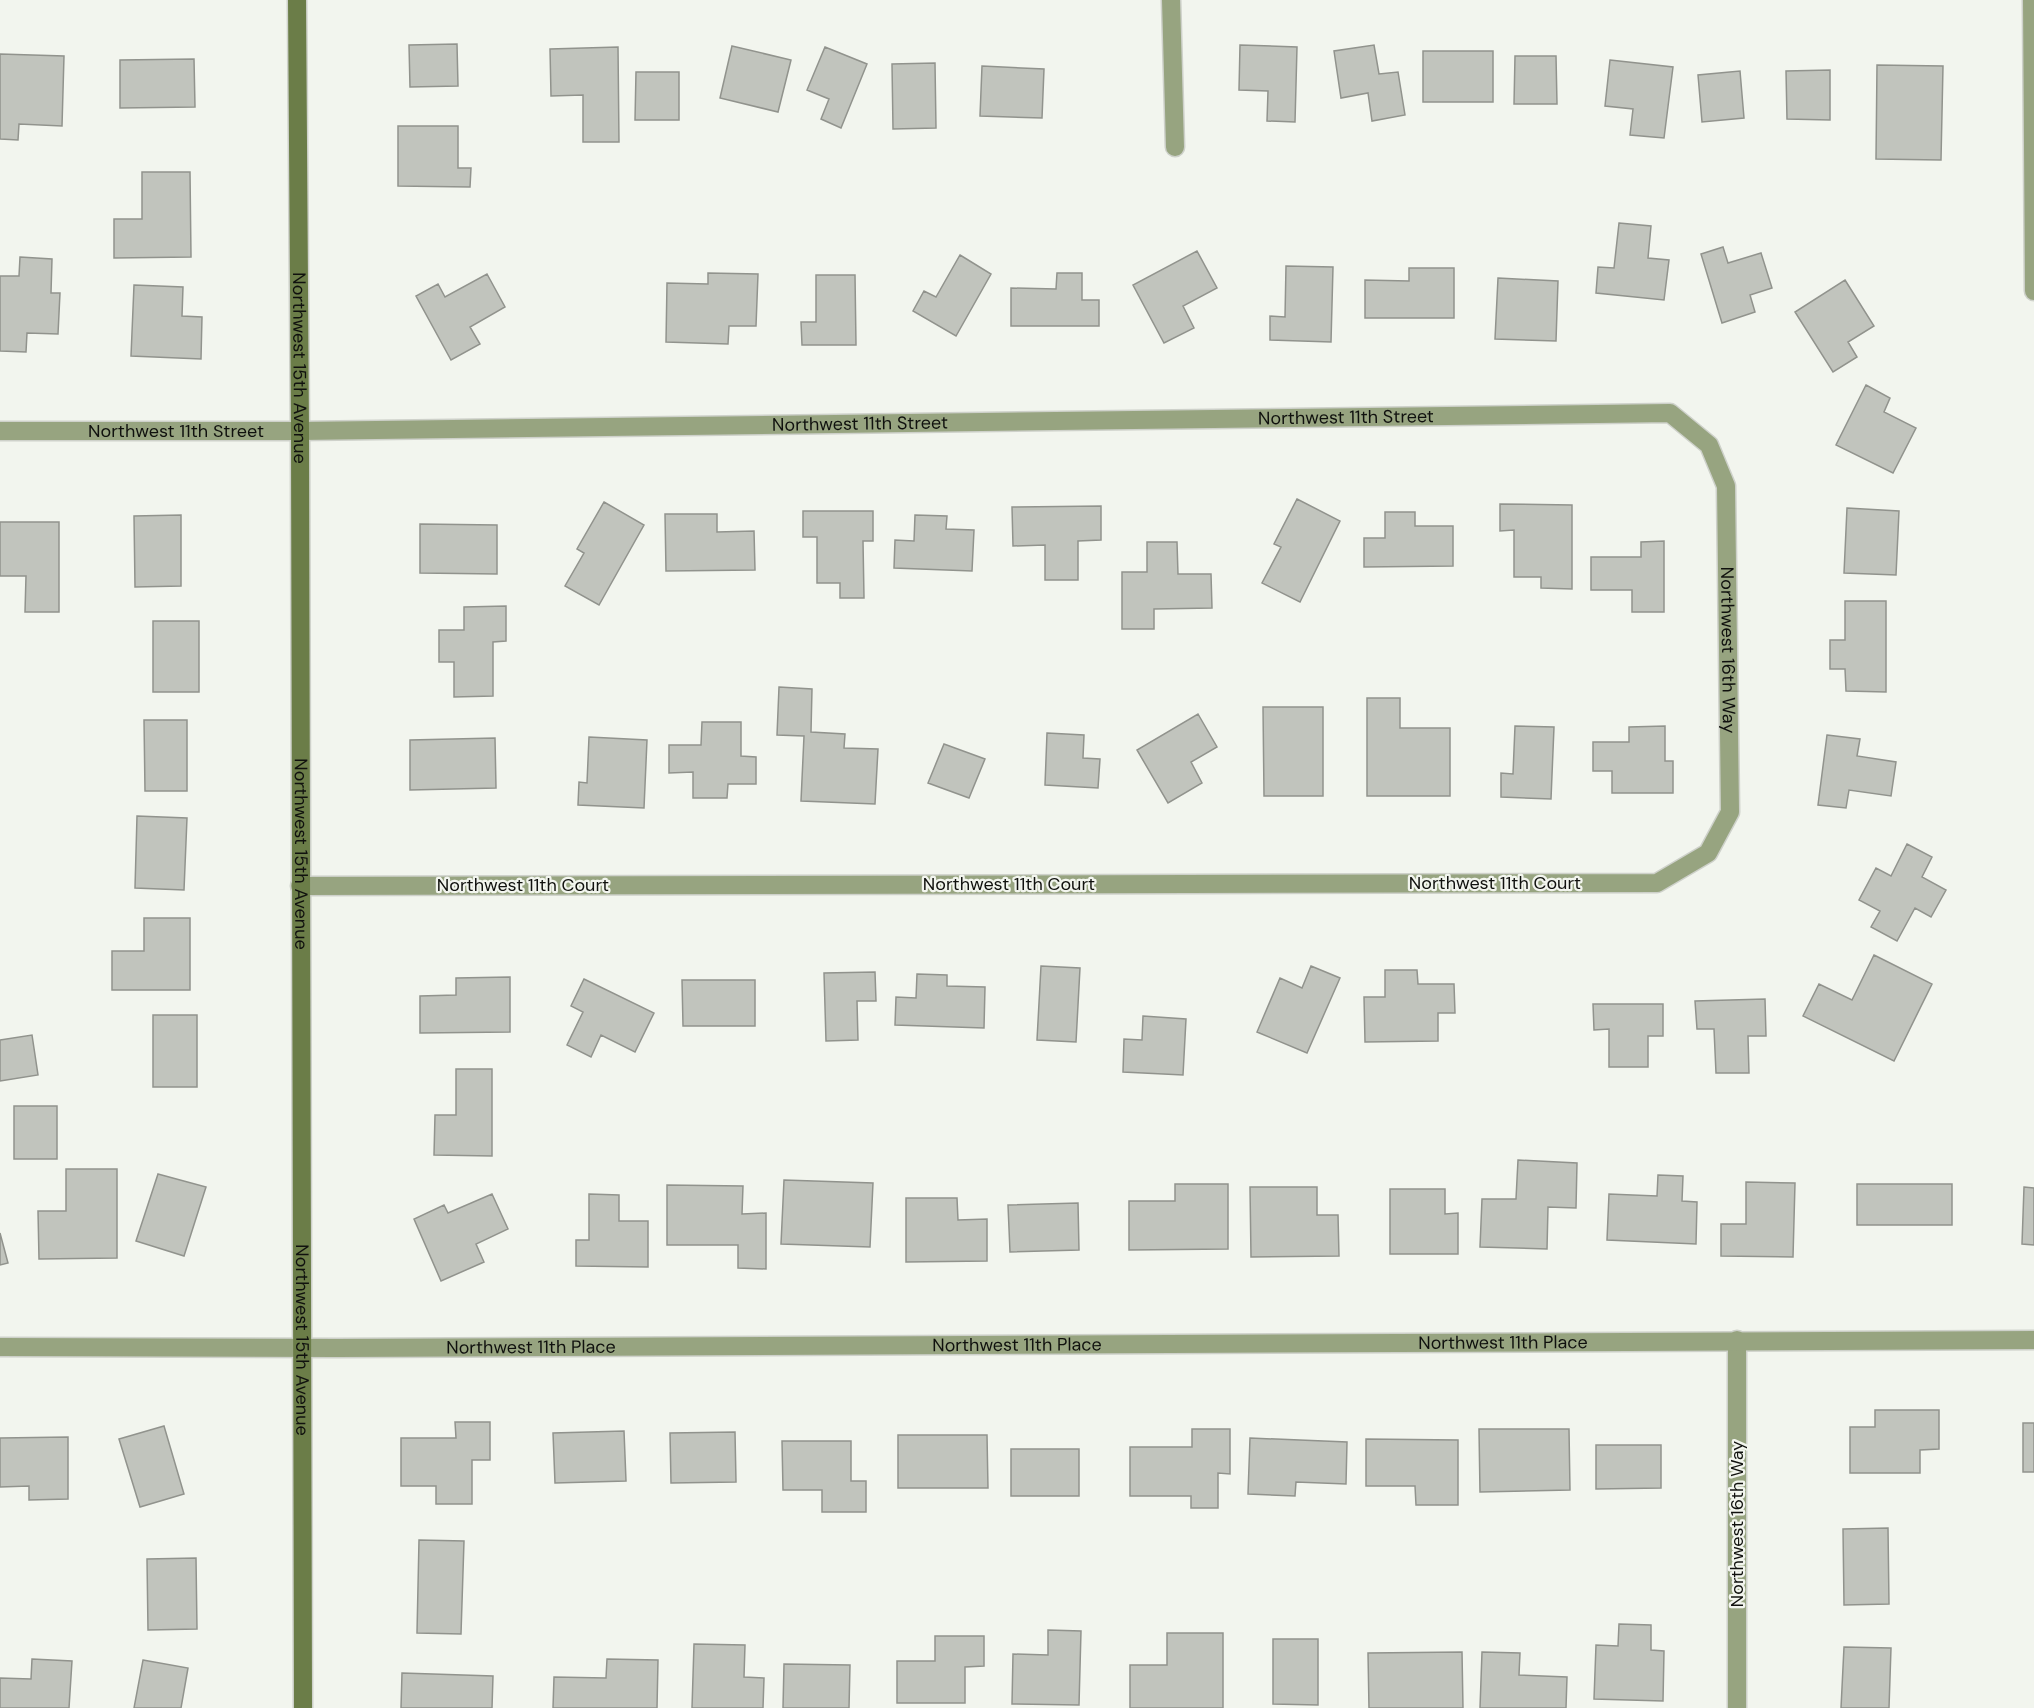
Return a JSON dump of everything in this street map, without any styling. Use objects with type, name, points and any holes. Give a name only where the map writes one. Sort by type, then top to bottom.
[{"type":"street","name":"Northwest 15th Avenue","points":[[297,0],[303,1708]]},
{"type":"street","points":[[1171,0],[1175,147]]},
{"type":"street","points":[[2032,0],[2034,291]]},
{"type":"street","name":"Northwest 11th Street","points":[[0,430],[300,431],[1670,413],[1709,445]]},
{"type":"street","name":"Northwest 16th Way","points":[[1708,853],[1730,812],[1726,486],[1709,445]]},
{"type":"street","name":"Northwest 11th Court","points":[[300,886],[1657,883],[1708,853]]},
{"type":"street","name":"Northwest 16th Way","points":[[1737,1340],[1737,1708]]},
{"type":"street","name":"Northwest 11th Place","points":[[0,1347],[303,1348],[2034,1340]]},
{"type":"building","points":[[457,44],[458,86],[410,87],[409,45]]},
{"type":"building","points":[[1240,45],[1297,47],[1295,122],[1267,121],[1268,91],[1239,90]]},
{"type":"building","points":[[1374,45],[1379,74],[1398,72],[1405,115],[1372,121],[1368,93],[1341,98],[1334,51]]},
{"type":"building","points":[[732,46],[791,60],[778,112],[720,98]]},
{"type":"building","points":[[618,47],[619,142],[583,142],[583,95],[551,96],[550,49]]},
{"type":"building","points":[[825,47],[867,64],[841,128],[821,119],[829,99],[807,90]]},
{"type":"building","points":[[1423,51],[1493,51],[1493,102],[1423,102]]},
{"type":"building","points":[[0,54],[64,56],[62,126],[19,124],[18,140],[0,139]]},
{"type":"building","points":[[1515,56],[1556,56],[1557,104],[1514,104]]},
{"type":"building","points":[[194,59],[195,107],[120,108],[120,60]]},
{"type":"building","points":[[1610,60],[1673,67],[1664,138],[1630,135],[1633,109],[1605,106]]},
{"type":"building","points":[[935,63],[936,128],[893,129],[892,64]]},
{"type":"building","points":[[1877,65],[1943,66],[1941,160],[1876,159]]},
{"type":"building","points":[[982,66],[1044,69],[1042,118],[980,116]]},
{"type":"building","points":[[1830,70],[1830,120],[1787,119],[1786,71]]},
{"type":"building","points":[[1740,71],[1744,118],[1702,122],[1698,75]]},
{"type":"building","points":[[636,72],[679,72],[679,120],[635,120]]},
{"type":"building","points":[[398,126],[458,126],[458,168],[471,168],[470,187],[398,186]]},
{"type":"building","points":[[142,172],[190,172],[191,257],[114,258],[114,219],[142,219]]},
{"type":"building","points":[[1619,223],[1651,226],[1648,258],[1669,260],[1664,300],[1596,293],[1598,267],[1614,268]]},
{"type":"building","points":[[1723,247],[1728,263],[1761,253],[1772,288],[1750,295],[1755,312],[1722,323],[1701,254]]},
{"type":"building","points":[[1197,251],[1217,288],[1183,306],[1194,328],[1164,343],[1133,285]]},
{"type":"building","points":[[960,255],[991,274],[956,336],[913,311],[924,291],[936,297]]},
{"type":"building","points":[[20,257],[52,259],[51,293],[60,293],[58,334],[27,333],[26,352],[0,351],[0,276],[19,276]]},
{"type":"building","points":[[1286,266],[1333,267],[1331,342],[1270,340],[1270,316],[1285,317]]},
{"type":"building","points":[[1409,268],[1454,268],[1454,318],[1365,318],[1365,280],[1409,281]]},
{"type":"building","points":[[708,273],[758,274],[756,326],[729,326],[728,344],[666,342],[667,283],[708,284]]},
{"type":"building","points":[[1057,273],[1082,273],[1082,300],[1099,300],[1099,326],[1011,326],[1011,288],[1056,289]]},
{"type":"building","points":[[487,274],[505,307],[470,327],[480,344],[451,360],[416,296],[438,284],[445,297]]},
{"type":"building","points":[[816,275],[855,275],[856,345],[802,345],[801,322],[816,322]]},
{"type":"building","points":[[1498,278],[1558,281],[1556,341],[1495,339]]},
{"type":"building","points":[[1845,280],[1874,326],[1848,342],[1857,357],[1833,372],[1795,312]]},
{"type":"building","points":[[134,285],[183,287],[182,316],[202,317],[201,359],[131,356]]},
{"type":"building","points":[[1866,385],[1890,398],[1884,412],[1916,428],[1893,473],[1836,445]]},
{"type":"building","points":[[1297,499],[1340,521],[1300,602],[1262,583],[1281,547],[1274,544]]},
{"type":"building","points":[[604,502],[644,525],[599,605],[565,586],[584,553],[577,549]]},
{"type":"building","points":[[1500,504],[1572,505],[1572,589],[1541,588],[1541,577],[1514,577],[1514,530],[1500,531]]},
{"type":"building","points":[[1101,506],[1101,540],[1078,541],[1078,580],[1045,580],[1045,545],[1013,546],[1012,507]]},
{"type":"building","points":[[1847,508],[1899,511],[1896,575],[1844,573]]},
{"type":"building","points":[[803,511],[873,511],[873,541],[863,541],[864,598],[840,598],[840,583],[817,583],[817,537],[803,537]]},
{"type":"building","points":[[1385,512],[1415,512],[1415,526],[1453,526],[1453,566],[1364,567],[1364,538],[1385,538]]},
{"type":"building","points":[[665,514],[717,514],[717,532],[754,531],[755,570],[666,571]]},
{"type":"building","points":[[181,515],[181,586],[135,587],[134,516]]},
{"type":"building","points":[[915,515],[947,516],[946,529],[974,530],[972,571],[894,568],[895,540],[914,541]]},
{"type":"building","points":[[0,522],[59,522],[59,612],[25,612],[26,576],[0,576]]},
{"type":"building","points":[[420,524],[497,525],[497,574],[420,573]]},
{"type":"building","points":[[1664,541],[1664,612],[1632,612],[1632,590],[1591,590],[1591,557],[1641,557],[1641,542]]},
{"type":"building","points":[[1147,542],[1177,542],[1178,574],[1211,574],[1212,608],[1154,609],[1154,629],[1122,629],[1122,572],[1147,572]]},
{"type":"building","points":[[1845,601],[1886,601],[1886,692],[1846,691],[1845,669],[1830,669],[1830,640],[1845,640]]},
{"type":"building","points":[[506,606],[506,641],[493,642],[493,696],[454,697],[454,662],[439,662],[439,630],[464,630],[464,607]]},
{"type":"building","points":[[153,621],[199,621],[199,692],[153,692]]},
{"type":"building","points":[[779,687],[812,689],[811,732],[845,734],[844,748],[878,749],[875,804],[801,801],[804,736],[777,735]]},
{"type":"building","points":[[1367,698],[1400,698],[1400,728],[1450,728],[1450,796],[1367,796]]},
{"type":"building","points":[[1263,707],[1323,707],[1323,796],[1264,796]]},
{"type":"building","points":[[1198,714],[1217,747],[1191,762],[1202,783],[1168,803],[1137,750]]},
{"type":"building","points":[[144,720],[187,720],[187,791],[145,791]]},
{"type":"building","points":[[702,722],[741,722],[741,756],[756,757],[756,784],[728,784],[727,798],[693,798],[693,772],[669,773],[669,745],[701,745]]},
{"type":"building","points":[[1515,726],[1554,727],[1551,799],[1501,797],[1501,773],[1513,774]]},
{"type":"building","points":[[1665,726],[1665,761],[1673,761],[1673,793],[1612,793],[1612,771],[1593,771],[1593,742],[1629,742],[1629,727]]},
{"type":"building","points":[[1047,733],[1084,735],[1083,758],[1100,759],[1098,788],[1045,785]]},
{"type":"building","points":[[1827,735],[1860,739],[1857,756],[1896,762],[1891,796],[1849,790],[1846,808],[1818,805]]},
{"type":"building","points":[[589,737],[647,740],[644,808],[578,805],[579,782],[587,783]]},
{"type":"building","points":[[495,738],[496,788],[410,790],[410,740]]},
{"type":"building","points":[[944,744],[985,759],[969,798],[928,783]]},
{"type":"building","points":[[137,816],[187,818],[184,890],[135,888]]},
{"type":"building","points":[[1907,844],[1932,857],[1922,877],[1946,890],[1931,917],[1915,908],[1897,941],[1871,927],[1880,911],[1859,900],[1876,868],[1891,876]]},
{"type":"building","points":[[144,918],[190,918],[190,990],[112,990],[112,951],[144,951]]},
{"type":"building","points":[[1874,955],[1932,984],[1894,1061],[1803,1016],[1819,984],[1852,1000]]},
{"type":"building","points":[[1041,966],[1080,968],[1076,1042],[1037,1040]]},
{"type":"building","points":[[1311,966],[1340,978],[1307,1053],[1257,1032],[1280,978],[1302,988]]},
{"type":"building","points":[[1385,970],[1417,970],[1418,984],[1454,984],[1455,1013],[1438,1013],[1438,1041],[1365,1042],[1364,997],[1385,997]]},
{"type":"building","points":[[875,972],[876,1001],[857,1001],[858,1040],[826,1041],[824,973]]},
{"type":"building","points":[[917,974],[947,975],[947,986],[985,987],[984,1028],[895,1025],[896,997],[916,998]]},
{"type":"building","points":[[510,977],[510,1032],[420,1033],[420,996],[456,995],[456,978]]},
{"type":"building","points":[[584,979],[654,1013],[635,1052],[601,1035],[591,1057],[567,1045],[583,1012],[571,1006]]},
{"type":"building","points":[[682,980],[755,980],[755,1026],[683,1026]]},
{"type":"building","points":[[1765,999],[1766,1036],[1748,1036],[1749,1073],[1716,1073],[1714,1029],[1697,1029],[1695,1001]]},
{"type":"building","points":[[1593,1004],[1663,1004],[1663,1036],[1648,1036],[1648,1067],[1609,1067],[1609,1029],[1594,1030]]},
{"type":"building","points":[[153,1015],[197,1015],[197,1087],[153,1087]]},
{"type":"building","points":[[1143,1016],[1186,1019],[1183,1075],[1123,1072],[1124,1039],[1142,1040]]},
{"type":"building","points":[[32,1035],[38,1075],[0,1081],[0,1040]]},
{"type":"building","points":[[456,1069],[492,1069],[492,1156],[434,1155],[435,1115],[456,1115]]},
{"type":"building","points":[[14,1106],[57,1106],[57,1159],[14,1159]]},
{"type":"building","points":[[1518,1160],[1577,1163],[1576,1208],[1548,1207],[1547,1249],[1480,1247],[1482,1199],[1516,1199]]},
{"type":"building","points":[[66,1169],[117,1169],[117,1258],[39,1259],[38,1211],[66,1211]]},
{"type":"building","points":[[158,1174],[206,1187],[184,1256],[136,1241]]},
{"type":"building","points":[[1658,1175],[1683,1176],[1682,1201],[1697,1202],[1696,1244],[1607,1240],[1609,1194],[1657,1196]]},
{"type":"building","points":[[784,1180],[873,1183],[870,1247],[781,1244]]},
{"type":"building","points":[[1746,1182],[1795,1183],[1793,1257],[1721,1256],[1721,1224],[1746,1224]]},
{"type":"building","points":[[1175,1184],[1228,1184],[1228,1249],[1129,1250],[1129,1201],[1175,1201]]},
{"type":"building","points":[[1857,1184],[1952,1184],[1952,1225],[1857,1225]]},
{"type":"building","points":[[667,1185],[743,1186],[742,1214],[766,1213],[766,1269],[738,1268],[738,1245],[667,1245]]},
{"type":"building","points":[[1250,1187],[1317,1187],[1317,1215],[1338,1215],[1339,1256],[1251,1257]]},
{"type":"building","points":[[2024,1187],[2034,1188],[2034,1245],[2022,1244]]},
{"type":"building","points":[[1390,1189],[1445,1189],[1445,1214],[1458,1213],[1458,1254],[1390,1254]]},
{"type":"building","points":[[492,1194],[508,1229],[476,1244],[484,1262],[441,1281],[414,1219],[444,1205],[448,1213]]},
{"type":"building","points":[[589,1194],[619,1195],[619,1221],[648,1221],[648,1267],[576,1266],[576,1240],[589,1240]]},
{"type":"building","points":[[906,1198],[957,1198],[958,1220],[987,1219],[987,1261],[906,1262]]},
{"type":"building","points":[[1078,1203],[1079,1250],[1010,1252],[1008,1205]]},
{"type":"building","points":[[0,1233],[8,1263],[0,1265]]},
{"type":"building","points":[[1875,1410],[1939,1410],[1939,1449],[1920,1450],[1920,1473],[1850,1473],[1850,1427],[1875,1427]]},
{"type":"building","points":[[455,1422],[490,1422],[490,1460],[472,1460],[472,1504],[436,1504],[436,1486],[401,1486],[401,1438],[456,1438]]},
{"type":"building","points":[[2023,1423],[2034,1423],[2034,1472],[2023,1472]]},
{"type":"building","points":[[164,1426],[184,1494],[140,1507],[119,1439]]},
{"type":"building","points":[[1192,1429],[1230,1429],[1230,1474],[1218,1473],[1218,1508],[1191,1508],[1191,1496],[1130,1496],[1130,1447],[1192,1447]]},
{"type":"building","points":[[1479,1429],[1569,1429],[1570,1490],[1480,1492]]},
{"type":"building","points":[[624,1431],[626,1481],[555,1483],[553,1433]]},
{"type":"building","points":[[735,1432],[736,1482],[671,1483],[670,1433]]},
{"type":"building","points":[[898,1435],[987,1435],[988,1488],[898,1488]]},
{"type":"building","points":[[68,1437],[68,1499],[29,1500],[29,1486],[0,1487],[0,1438]]},
{"type":"building","points":[[1250,1438],[1347,1442],[1346,1484],[1296,1482],[1295,1496],[1248,1494]]},
{"type":"building","points":[[1366,1439],[1458,1440],[1458,1505],[1416,1505],[1415,1486],[1366,1486]]},
{"type":"building","points":[[782,1441],[851,1441],[851,1481],[866,1481],[866,1512],[822,1512],[822,1490],[783,1490]]},
{"type":"building","points":[[1596,1445],[1661,1445],[1661,1488],[1596,1489]]},
{"type":"building","points":[[1011,1449],[1079,1449],[1079,1496],[1011,1496]]},
{"type":"building","points":[[1888,1528],[1889,1604],[1844,1605],[1843,1529]]},
{"type":"building","points":[[419,1540],[464,1541],[461,1634],[417,1633]]},
{"type":"building","points":[[196,1558],[197,1629],[148,1630],[147,1559]]},
{"type":"building","points":[[1619,1624],[1651,1625],[1651,1650],[1664,1651],[1663,1701],[1594,1699],[1596,1645],[1618,1646]]},
{"type":"building","points":[[1048,1630],[1081,1631],[1079,1705],[1012,1704],[1013,1654],[1048,1655]]},
{"type":"building","points":[[1167,1633],[1223,1633],[1223,1708],[1130,1708],[1130,1665],[1167,1665]]},
{"type":"building","points":[[935,1636],[984,1636],[984,1666],[965,1667],[965,1703],[897,1703],[897,1661],[935,1661]]},
{"type":"building","points":[[1273,1639],[1318,1639],[1318,1705],[1273,1704]]},
{"type":"building","points":[[694,1644],[745,1645],[744,1677],[764,1678],[763,1708],[692,1708]]},
{"type":"building","points":[[1844,1647],[1891,1648],[1889,1708],[1841,1708]]},
{"type":"building","points":[[1462,1652],[1463,1708],[1369,1708],[1368,1653]]},
{"type":"building","points":[[1482,1652],[1520,1653],[1519,1675],[1567,1677],[1566,1708],[1480,1708]]},
{"type":"building","points":[[32,1659],[72,1661],[69,1708],[0,1708],[0,1678],[31,1679]]},
{"type":"building","points":[[607,1659],[658,1660],[657,1708],[553,1708],[554,1677],[606,1678]]},
{"type":"building","points":[[143,1660],[188,1668],[181,1708],[134,1708]]},
{"type":"building","points":[[784,1664],[850,1665],[849,1708],[783,1708]]},
{"type":"building","points":[[402,1673],[493,1676],[492,1708],[401,1708]]}]
